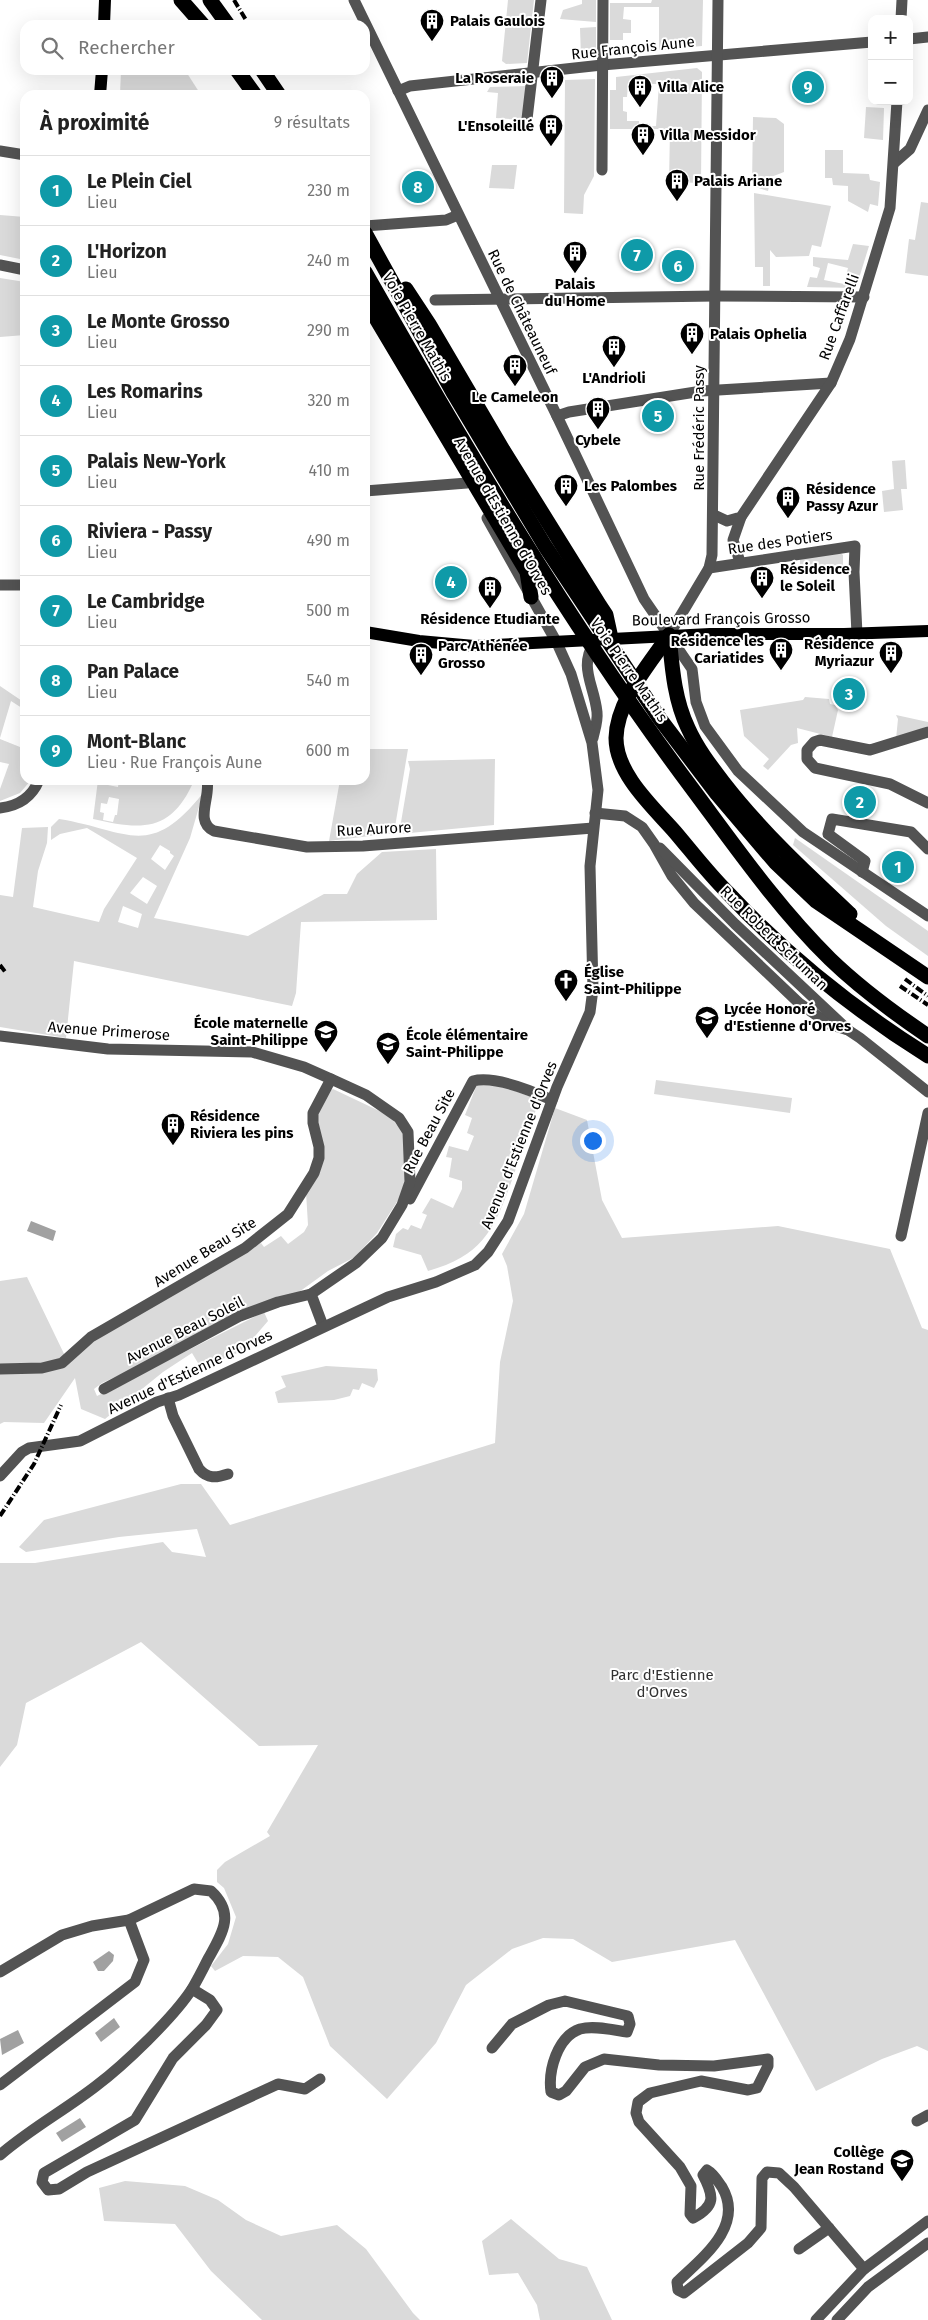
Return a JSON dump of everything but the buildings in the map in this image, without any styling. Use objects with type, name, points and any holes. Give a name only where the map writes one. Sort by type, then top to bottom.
[{"type":"highway","points":[[181,0],[200,20]]},
{"type":"highway","points":[[189,0],[202,20]]},
{"type":"highway","points":[[210,0],[224,20]]},
{"type":"highway","points":[[240,75],[251,90]]},
{"type":"highway","points":[[265,75],[276,90]]},
{"type":"highway","points":[[370,240],[429,324],[544,517],[606,615],[604,638],[624,659],[629,667],[631,678],[629,695],[617,728],[617,748],[620,759],[632,782],[727,892],[802,963],[892,1034],[928,1056]]},
{"type":"highway","name":"Voie Pierre Mathis","points":[[370,242],[454,394],[545,546],[660,718],[711,787],[775,862],[816,901],[928,977]]},
{"type":"highway","name":"Voie Pierre Mathis","points":[[370,281],[440,404],[584,637],[646,727],[759,877],[831,960],[880,1002],[928,1036]]},
{"type":"highway","points":[[370,308],[527,572],[531,597]]},
{"type":"highway","points":[[629,695],[669,635]]},
{"type":"highway","points":[[669,635],[679,704],[687,727],[705,758],[742,806],[785,854],[889,951]]},
{"type":"main road","points":[[104,20],[105,0]]},
{"type":"main road","points":[[100,90],[102,75]]},
{"type":"main road","name":"Boulevard François Grosso","points":[[370,633],[454,645],[557,642],[669,635],[857,634],[928,631]]},
{"type":"street","name":"Rue de Châteauneuf","points":[[354,0],[364,20]]},
{"type":"street","points":[[527,119],[541,0]]},
{"type":"street","points":[[602,170],[603,0]]},
{"type":"street","name":"Rue Frédéric Passy","points":[[669,635],[709,568],[712,555],[714,515],[718,0]]},
{"type":"street","points":[[901,15],[902,0]]},
{"type":"street","name":"Rue de Châteauneuf","points":[[370,33],[644,599],[692,669],[694,689],[701,715],[725,755],[777,810],[803,832],[928,916]]},
{"type":"street","points":[[913,39],[928,37]]},
{"type":"street","name":"Rue François Aune","points":[[398,91],[410,86],[602,65],[868,42]]},
{"type":"street","name":"Rue Caffarelli","points":[[740,562],[733,540],[741,517],[831,384],[850,339],[890,208],[897,105]]},
{"type":"street","points":[[894,163],[910,149],[928,110]]},
{"type":"street","points":[[0,151],[20,154]]},
{"type":"street","points":[[370,226],[446,220],[458,215]]},
{"type":"street","points":[[0,265],[20,269]]},
{"type":"street","points":[[435,300],[716,296],[864,297]]},
{"type":"street","name":"Avenue d'Estienne d'Orves","points":[[0,1476],[22,1452],[30,1448],[74,1443],[323,1326],[405,1290],[459,1273],[475,1265],[488,1252],[508,1221],[552,1100],[592,1002],[590,866],[598,790],[592,742],[572,674],[557,642],[467,483],[391,354],[370,322]]},
{"type":"street","points":[[557,416],[568,412],[714,389],[831,384]]},
{"type":"street","points":[[370,492],[467,483]]},
{"type":"street","points":[[714,515],[726,521],[741,517]]},
{"type":"street","name":"Rue des Potiers","points":[[709,568],[855,546],[854,572],[857,634]]},
{"type":"street","points":[[0,585],[20,585]]},
{"type":"street","name":"Avenue d'Estienne d'Orves","points":[[592,742],[597,713],[587,663],[589,651],[604,638]]},
{"type":"street","points":[[928,732],[870,750],[820,740],[814,742],[807,750],[807,759],[815,768],[890,784],[928,803]]},
{"type":"street","points":[[0,808],[18,804],[25,799],[35,785]]},
{"type":"street","name":"Rue Aurore","points":[[208,785],[203,822],[207,828],[214,831],[307,847],[363,846],[594,828]]},
{"type":"street","name":"Rue Robert Schuman","points":[[595,813],[625,816],[642,827],[672,876],[701,910],[799,1003],[829,1024],[848,1030],[928,1092]]},
{"type":"street","points":[[862,872],[865,861],[828,834],[832,819],[911,832],[928,849]]},
{"type":"street","name":"Avenue Primerose","points":[[0,1036],[108,1049],[252,1052],[304,1067],[331,1080]]},
{"type":"street","name":"Rue Beau Site","points":[[382,1238],[395,1227],[473,1080],[482,1078],[498,1081],[552,1100]]},
{"type":"street","points":[[323,1326],[311,1294],[356,1263],[382,1238],[402,1205],[410,1182],[408,1132],[399,1118],[366,1095],[331,1080]]},
{"type":"street","name":"Avenue Beau Site","points":[[0,1369],[42,1368],[62,1362],[91,1337],[245,1248],[288,1214],[314,1174],[317,1166],[319,1147],[313,1123],[313,1113],[331,1080]]},
{"type":"street","points":[[901,1236],[928,1113]]},
{"type":"street","name":"Avenue Beau Soleil","points":[[104,1389],[240,1316],[278,1302],[311,1294]]},
{"type":"street","points":[[168,1398],[173,1416],[199,1469],[204,1475],[211,1477],[228,1474]]},
{"type":"street","points":[[0,1972],[62,1936],[92,1926],[129,1920],[194,1889],[204,1889],[218,1897],[225,1912],[224,1928],[192,1989],[168,2017],[117,2069],[97,2086],[0,2155]]},
{"type":"street","points":[[0,2086],[135,1982],[144,1960],[129,1920]]},
{"type":"street","points":[[192,1989],[210,2000],[217,2010],[206,2025],[172,2058],[135,2120],[44,2173],[42,2182],[48,2190],[59,2189],[87,2172],[278,2084],[305,2089],[320,2079]]},
{"type":"street","points":[[492,2048],[512,2024],[549,2005],[565,2001],[628,2016],[630,2024],[627,2032],[599,2028],[580,2029],[565,2041],[552,2062],[551,2092],[559,2095],[566,2091],[584,2067],[604,2059],[659,2065],[714,2066],[768,2059],[768,2066],[757,2088],[748,2090],[701,2081],[650,2093],[638,2102],[636,2113],[639,2122],[680,2167],[691,2186],[690,2214],[693,2218],[705,2212],[711,2202],[712,2194],[703,2175],[707,2170],[713,2173],[727,2196],[728,2223],[718,2242],[677,2282],[678,2290],[684,2293],[748,2243],[761,2228],[762,2178],[767,2172],[779,2173],[794,2187],[864,2269]]},
{"type":"street","points":[[816,2320],[864,2269],[928,2221]]},
{"type":"street","points":[[799,2249],[829,2228]]},
{"type":"street","points":[[837,2320],[868,2287],[928,2243]]},
{"type":"green space","points":[[508,0],[534,0],[527,63],[506,64],[502,61]]},
{"type":"green space","points":[[582,0],[596,0],[596,22],[560,19],[563,10],[582,4]]},
{"type":"green space","points":[[652,0],[703,0],[702,46],[659,50],[659,7],[624,7],[623,19],[631,20],[631,33],[623,33],[623,40],[610,40],[610,3],[651,3]]},
{"type":"green space","points":[[596,27],[596,56],[581,57],[580,28]]},
{"type":"green space","points":[[697,68],[702,72],[701,183],[669,182],[670,129],[610,129],[610,90],[616,90],[616,77]],"holes":[[[628,84],[659,84],[656,126],[639,127],[639,121],[627,121],[627,112],[623,111],[623,97],[627,97]]]},
{"type":"green space","points":[[121,75],[188,75],[198,90],[120,90]]},
{"type":"green space","points":[[595,79],[594,176],[584,195],[583,214],[564,213],[565,80]]},
{"type":"green space","points":[[527,86],[522,120],[496,118],[498,93],[487,92],[490,87]]},
{"type":"green space","points":[[866,107],[884,108],[883,140],[864,138]]},
{"type":"green space","points":[[753,117],[776,118],[784,124],[784,172],[771,177],[768,191],[752,186]]},
{"type":"green space","points":[[825,150],[843,150],[843,173],[869,174],[870,180],[880,182],[878,206],[870,204],[868,212],[848,201],[848,186],[833,185],[832,178],[825,178]]},
{"type":"green space","points":[[492,165],[517,165],[514,189],[489,188]]},
{"type":"green space","points":[[754,193],[831,206],[821,247],[812,245],[809,256],[776,257],[770,250],[770,286],[763,286],[763,267],[755,267]]},
{"type":"green space","points":[[921,202],[928,203],[928,276],[905,273],[909,239],[915,240]]},
{"type":"green space","points":[[0,215],[20,217],[20,259],[0,255]]},
{"type":"green space","points":[[853,244],[869,246],[856,288],[807,287],[810,277],[817,278],[820,268],[813,266],[813,257],[848,260]],"holes":[[[828,263],[848,268],[844,284],[824,280]]]},
{"type":"green space","points":[[0,278],[20,281],[20,335],[0,337]]},
{"type":"green space","points":[[905,460],[907,489],[901,489],[903,510],[884,512],[882,491],[894,489],[892,461]]},
{"type":"green space","points":[[838,551],[843,555],[843,568],[814,568],[800,565],[800,557]]},
{"type":"green space","points":[[0,686],[20,700],[20,707],[11,701],[0,738]]},
{"type":"green space","points":[[805,697],[829,699],[830,704],[835,705],[838,710],[832,737],[797,728],[798,743],[791,745],[768,770],[763,766],[769,759],[744,736],[740,710],[803,700]]},
{"type":"green space","points":[[896,715],[928,722],[928,726],[896,739],[898,719]]},
{"type":"green space","points":[[0,739],[20,747],[20,785],[27,785],[20,793],[0,801],[0,789],[9,764],[0,762]]},
{"type":"green space","points":[[370,749],[408,749],[394,833],[329,841],[339,785],[370,785]]},
{"type":"green space","points":[[495,759],[494,825],[399,834],[410,769],[408,761]]},
{"type":"green space","points":[[97,785],[118,787],[118,785],[192,785],[183,801],[162,820],[138,826],[93,819]],"holes":[[[109,797],[119,799],[117,815],[115,815],[113,822],[103,820],[104,813],[100,812],[101,803],[107,804]]]},
{"type":"green space","points":[[203,793],[190,838],[154,918],[248,936],[324,894],[347,894],[357,874],[382,852],[436,849],[437,920],[301,922],[296,993],[292,1006],[74,961],[66,1038],[0,1027],[0,895],[13,897],[22,828],[48,827],[47,843],[38,871],[33,907],[99,922],[104,909],[137,858],[87,828],[60,834],[51,840],[51,827],[59,819],[137,836],[152,834],[167,827],[184,814]],"holes":[[[160,845],[174,856],[165,870],[151,859]],[[143,877],[157,886],[147,904],[130,893]],[[123,906],[142,914],[138,928],[118,922]]]},
{"type":"green space","points":[[795,838],[928,931],[928,956],[886,926],[793,845]]},
{"type":"green space","points":[[485,1080],[539,1100],[506,1195],[493,1225],[475,1248],[462,1257],[428,1271],[421,1255],[393,1247],[396,1234],[403,1228],[408,1230],[411,1225],[421,1229],[427,1215],[422,1213],[431,1198],[453,1208],[462,1189],[462,1181],[449,1177],[452,1158],[446,1157],[449,1146],[468,1151],[474,1136],[467,1133],[472,1118],[465,1115],[478,1082]]},
{"type":"green space","points":[[656,1080],[792,1098],[790,1113],[654,1094]]},
{"type":"green space","points":[[333,1089],[390,1116],[406,1137],[406,1177],[402,1194],[377,1233],[355,1257],[328,1271],[299,1292],[102,1383],[94,1389],[97,1396],[264,1312],[268,1321],[242,1351],[201,1368],[192,1353],[163,1372],[105,1419],[81,1409],[75,1378],[44,1423],[4,1422],[0,1424],[0,1281],[27,1277],[67,1360],[104,1335],[261,1243],[264,1247],[281,1236],[288,1244],[304,1232],[308,1225],[306,1192],[321,1159],[315,1120],[328,1092]]},
{"type":"green space","name":"Parc d'Estienne d'Orves","points":[[555,1108],[587,1120],[602,1200],[622,1238],[778,1226],[890,1249],[922,1328],[928,1330],[928,2051],[917,2046],[882,2059],[816,2091],[735,1940],[612,1962],[573,1939],[543,1938],[512,1949],[466,1985],[436,2043],[387,2099],[330,2046],[303,1977],[278,1957],[243,1956],[215,1971],[211,1966],[228,1944],[236,1917],[224,1888],[217,1882],[217,1870],[225,1862],[270,1836],[267,1832],[318,1745],[259,1746],[141,1642],[26,1703],[17,1745],[0,1767],[0,1563],[35,1563],[163,1542],[172,1552],[206,1557],[197,1529],[119,1537],[26,1552],[19,1547],[44,1520],[181,1484],[201,1484],[230,1525],[495,1443],[500,1362],[513,1301],[507,1266],[502,1254],[524,1214]]},
{"type":"green space","points":[[326,1366],[377,1369],[378,1380],[374,1388],[362,1383],[359,1390],[353,1389],[350,1396],[334,1400],[278,1403],[275,1392],[286,1387],[281,1376]]},
{"type":"green space","points":[[125,2181],[185,2186],[218,2200],[246,2220],[281,2236],[337,2225],[366,2249],[420,2320],[262,2320],[211,2271],[175,2224],[104,2221],[99,2188]]},
{"type":"green space","points":[[511,2219],[559,2259],[587,2267],[612,2320],[540,2320],[537,2305],[518,2273],[489,2275],[482,2241]]},
{"type":"shaded area","points":[[31,1221],[56,1231],[53,1241],[27,1231]]},
{"type":"shaded area","points":[[109,1951],[114,1955],[113,1961],[104,1971],[98,1971],[93,1962]]},
{"type":"shaded area","points":[[114,2018],[120,2027],[101,2042],[95,2033]]},
{"type":"shaded area","points":[[18,2030],[24,2043],[2,2055],[0,2039]]},
{"type":"shaded area","points":[[80,2118],[86,2127],[62,2142],[56,2133]]},
{"type":"railway","points":[[234,0],[246,20]]},
{"type":"railway","points":[[0,965],[6,973]]},
{"type":"railway","points":[[905,979],[928,996]]},
{"type":"railway","points":[[900,986],[928,1005]]},
{"type":"railway","points":[[0,1516],[34,1464],[61,1405]]},
{"type":"place","name":"Palais Gaulois","points":[[432,42]]},
{"type":"place","name":"Mont-Blanc","points":[[808,87]]},
{"type":"place","name":"La Roseraie","points":[[552,99]]},
{"type":"place","name":"Villa Alice","points":[[640,108]]},
{"type":"place","name":"L'Ensoleillé","points":[[551,147]]},
{"type":"place","name":"Villa Messidor","points":[[643,156]]},
{"type":"place","name":"Pan Palace","points":[[418,187]]},
{"type":"place","name":"Palais Ariane","points":[[677,202]]},
{"type":"place","name":"Le Cambridge","points":[[637,255]]},
{"type":"place","name":"Riviera - Passy","points":[[678,266]]},
{"type":"place","name":"Palais du Home","points":[[575,274]]},
{"type":"place","name":"Palais Ophelia","points":[[692,355]]},
{"type":"place","name":"L'Andrioli","points":[[614,368]]},
{"type":"place","name":"Le Cameleon","points":[[515,387]]},
{"type":"place","name":"Palais New-York","points":[[658,416]]},
{"type":"place","name":"Cybele","points":[[598,430]]},
{"type":"place","name":"Les Palombes","points":[[566,507]]},
{"type":"place","name":"Résidence Passy Azur","points":[[788,519]]},
{"type":"place","name":"Les Romarins","points":[[451,582]]},
{"type":"place","name":"Résidence le Soleil","points":[[762,599]]},
{"type":"place","name":"Résidence Etudiante","points":[[490,609]]},
{"type":"place","name":"Résidence les Cariatides","points":[[781,671]]},
{"type":"place","name":"Résidence Myriazur","points":[[891,674]]},
{"type":"place","name":"Parc Athénée Grosso","points":[[421,676]]},
{"type":"place","name":"Le Monte Grosso","points":[[849,694]]},
{"type":"place","name":"L'Horizon","points":[[860,802]]},
{"type":"place","name":"Le Plein Ciel","points":[[898,867]]},
{"type":"place","name":"Église Saint-Philippe","points":[[566,1002]]},
{"type":"place","name":"Lycée Honoré d'Estienne d'Orves","points":[[707,1039]]},
{"type":"place","name":"École maternelle Saint-Philippe","points":[[326,1053]]},
{"type":"place","name":"École élémentaire Saint-Philippe","points":[[388,1065]]},
{"type":"place","name":"Résidence Riviera les pins","points":[[173,1146]]},
{"type":"place","name":"Collège Jean Rostand","points":[[902,2182]]}]
